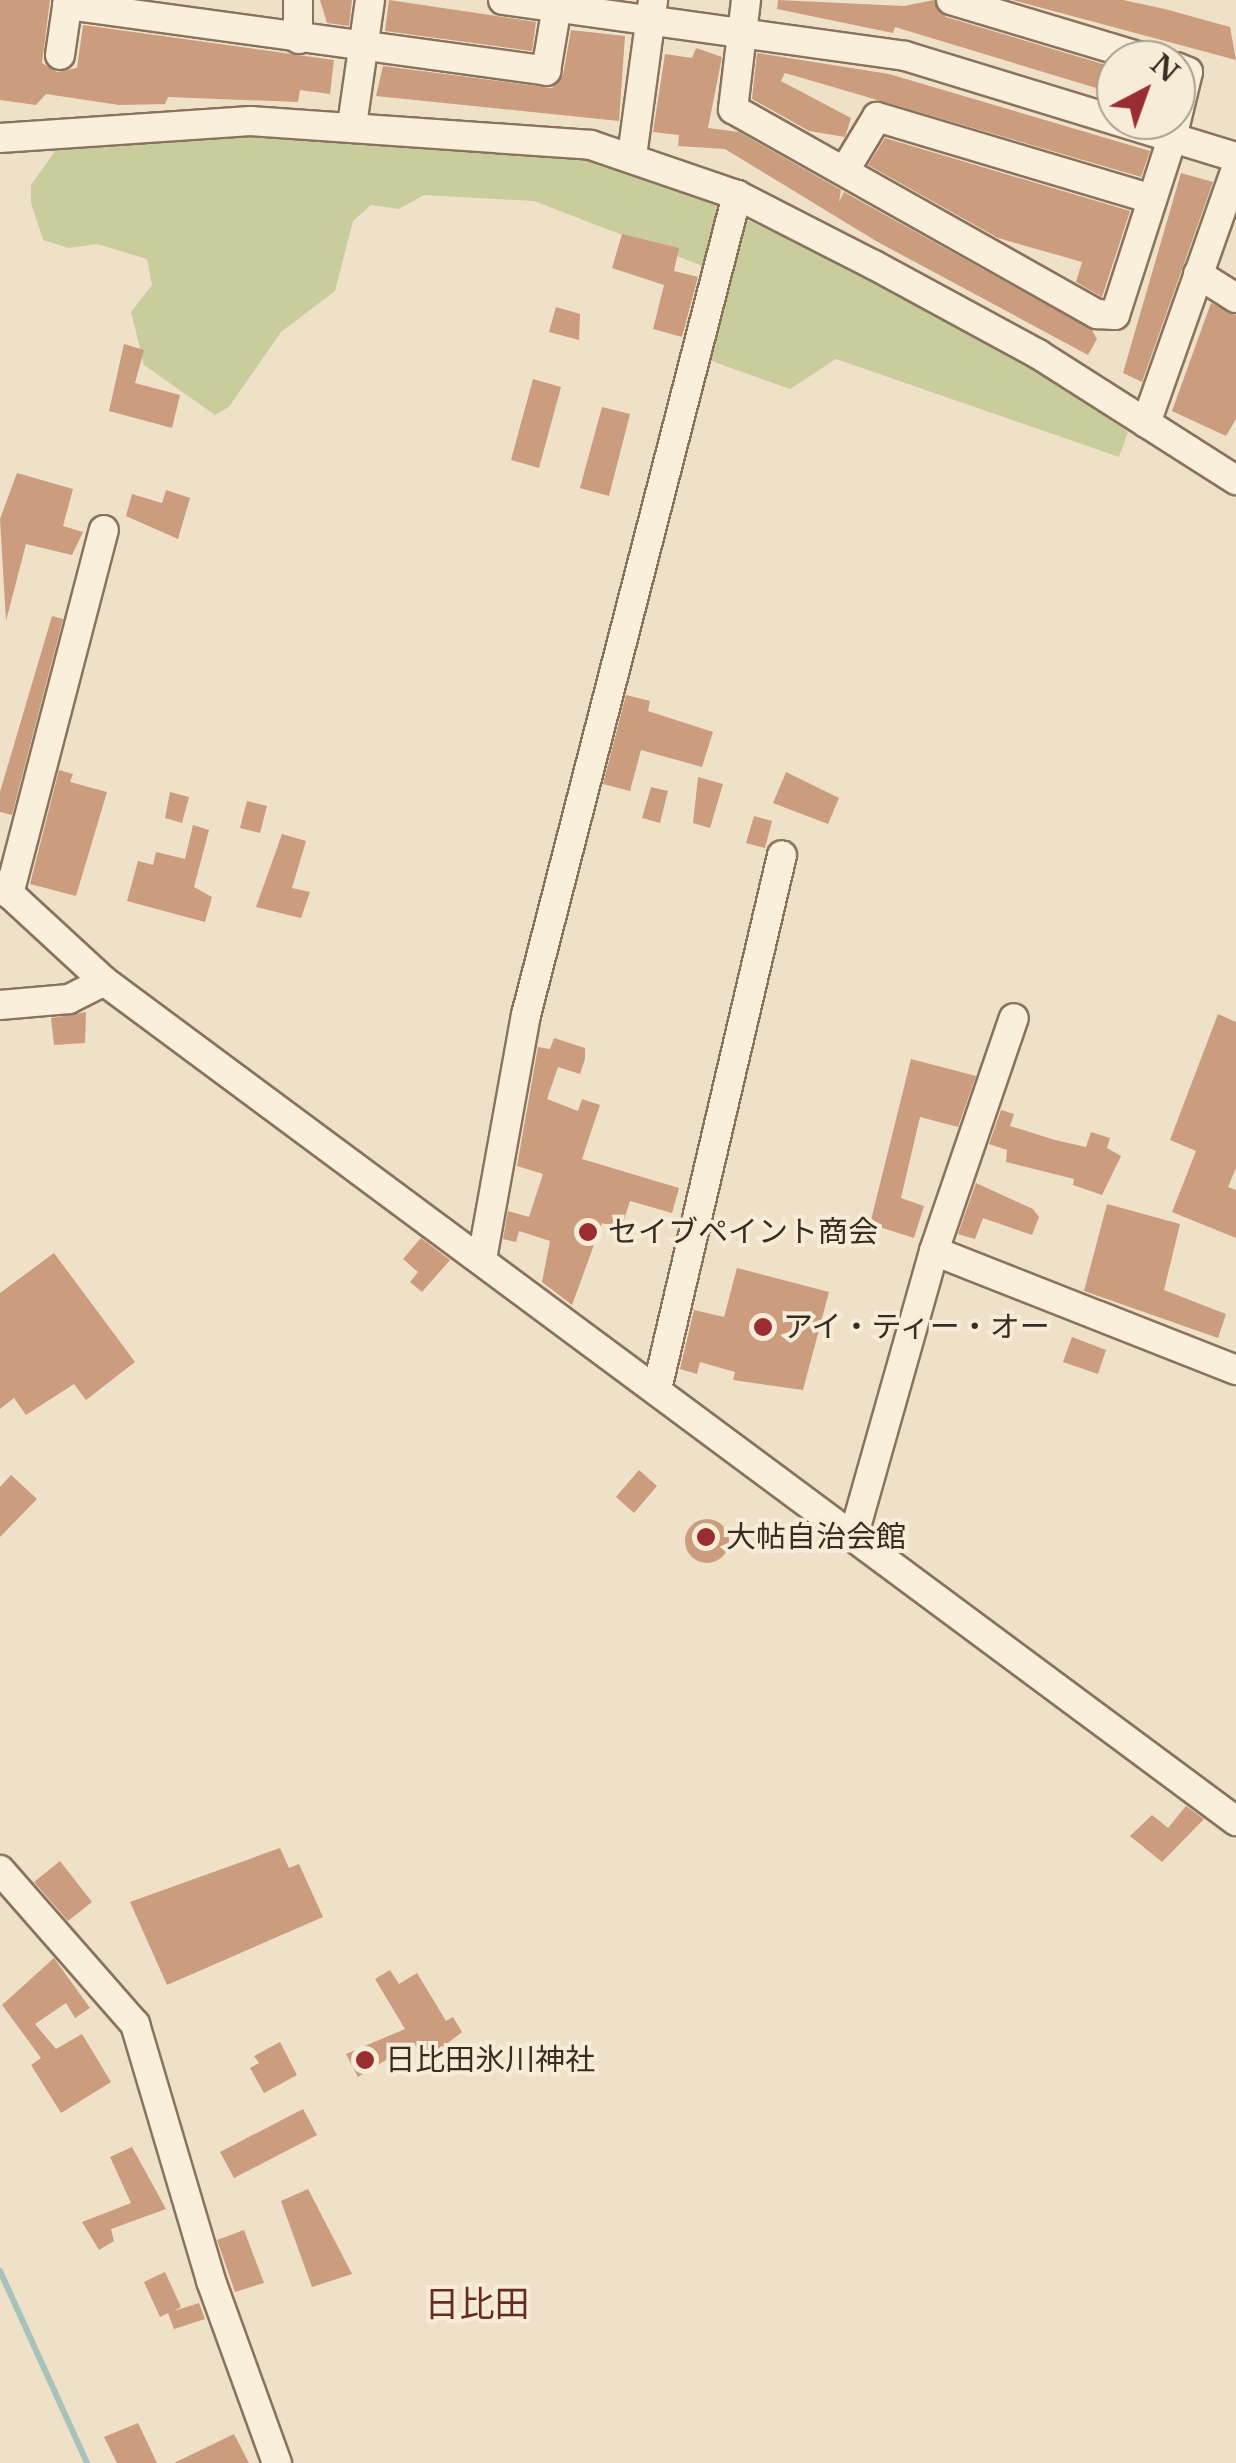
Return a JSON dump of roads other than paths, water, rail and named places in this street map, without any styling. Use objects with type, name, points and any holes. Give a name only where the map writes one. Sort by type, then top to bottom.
[{"type":"street","points":[[298,0],[299,39]]},
{"type":"street","points":[[352,125],[370,0]]},
{"type":"street","points":[[503,0],[651,10],[742,33],[905,56],[1096,115]]},
{"type":"street","points":[[746,0],[732,108],[1097,314],[1115,316],[1171,140]]},
{"type":"street","points":[[951,0],[1096,43]]},
{"type":"street","points":[[60,56],[68,2],[299,39],[546,71],[558,4]]},
{"type":"street","points":[[632,156],[651,10]]},
{"type":"street","points":[[844,170],[877,117],[1152,199]]},
{"type":"street","points":[[0,138],[154,124],[352,125],[544,136],[632,156],[737,195],[1038,354],[1236,480]]},
{"type":"street","points":[[1179,140],[1236,157]]},
{"type":"street","points":[[1146,424],[1236,169]]},
{"type":"street","points":[[482,1259],[526,1015],[737,195]]},
{"type":"street","points":[[1198,274],[1236,298]]},
{"type":"street","points":[[104,530],[5,890],[104,982],[658,1385],[1236,1821]]},
{"type":"street","points":[[658,1385],[782,855]]},
{"type":"street","points":[[0,1005],[69,999],[104,982]]},
{"type":"street","points":[[854,1534],[934,1251],[1014,1018]]},
{"type":"street","points":[[934,1251],[1236,1370]]},
{"type":"street","points":[[0,1870],[136,2024],[211,2281],[277,2463]]},
{"type":"waterway","points":[[0,2271],[87,2463]]},
{"type":"place","name":"セイブペイント商会","points":[[588,1232]]},
{"type":"place","name":"アイ・ティー・オー","points":[[763,1327]]},
{"type":"place","name":"大帖自治会館","points":[[706,1537]]},
{"type":"place","name":"日比田氷川神社","points":[[365,2060]]},
{"type":"district","name":"日比田","points":[[477,2304]]}]
